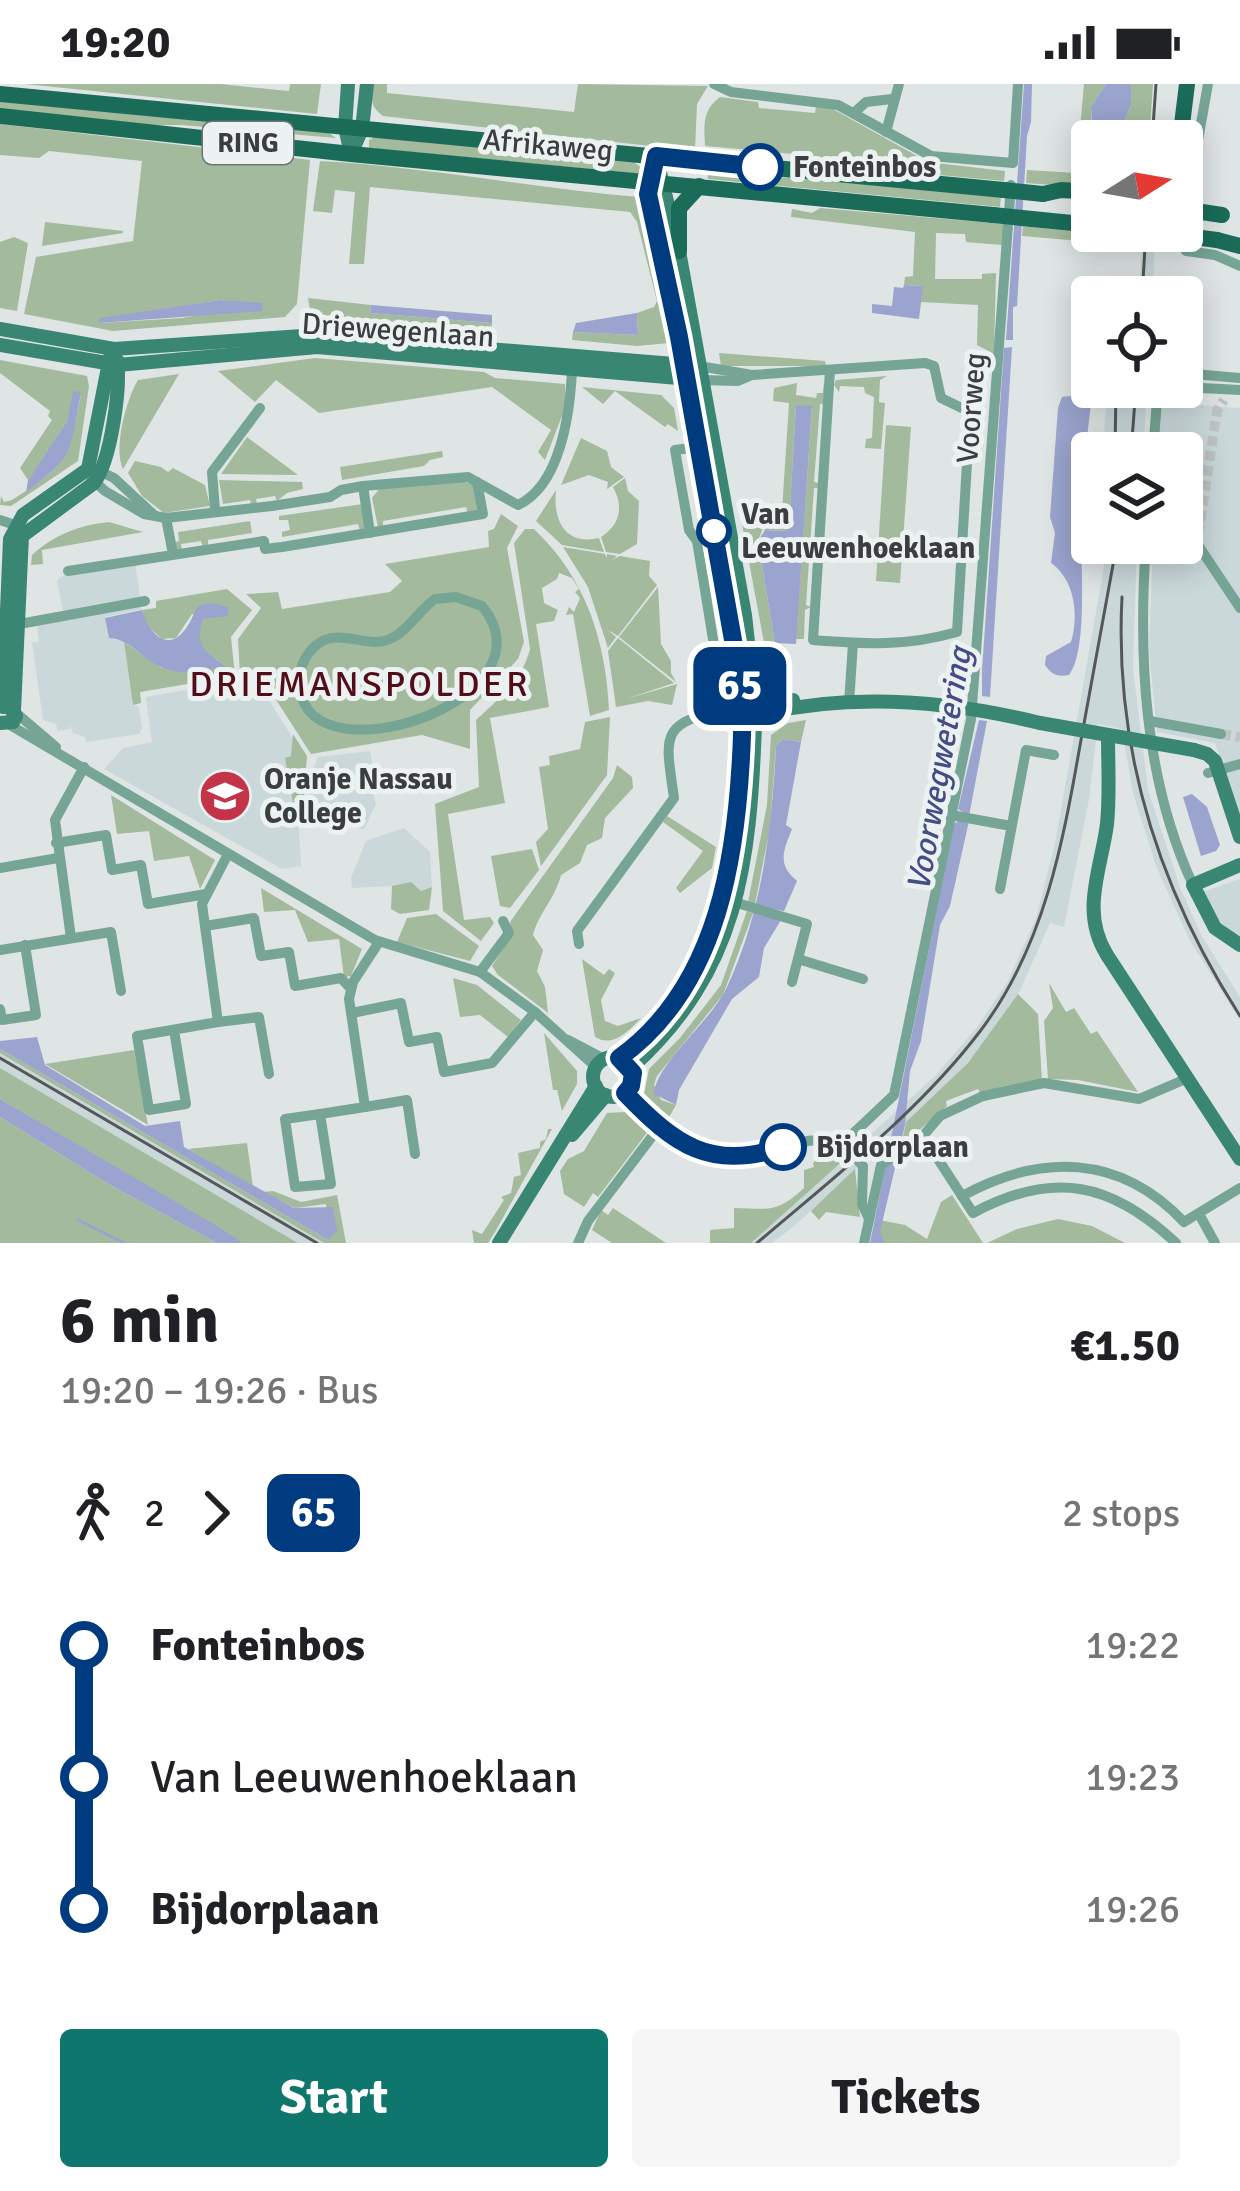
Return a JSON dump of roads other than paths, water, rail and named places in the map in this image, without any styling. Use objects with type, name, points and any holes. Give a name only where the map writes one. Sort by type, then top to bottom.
[{"type":"main road","points":[[1183,120],[1187,84]]},
{"type":"main road","name":"Afrikaweg","points":[[0,94],[1071,195]]},
{"type":"main road","name":"Afrikaweg","points":[[0,116],[1071,223]]},
{"type":"main road","points":[[679,251],[679,208],[699,186]]},
{"type":"main road","points":[[1227,227],[1240,246]]},
{"type":"street","points":[[348,84],[354,128]]},
{"type":"street","points":[[352,154],[367,84]]},
{"type":"street","points":[[714,84],[722,91],[838,105],[931,157],[1013,164],[1018,84]]},
{"type":"street","points":[[801,100],[803,84]]},
{"type":"street","points":[[886,132],[899,84]]},
{"type":"street","points":[[1200,120],[1208,84]]},
{"type":"street","points":[[855,112],[866,101],[892,99]]},
{"type":"street","points":[[656,156],[656,182],[679,251],[692,372]]},
{"type":"street","points":[[656,182],[648,194],[745,615],[746,688]]},
{"type":"street","name":"Voorweg","points":[[841,1145],[894,1095],[953,815],[981,709],[1008,187]]},
{"type":"street","points":[[1193,252],[1240,266]]},
{"type":"street","points":[[0,329],[113,360]]},
{"type":"street","name":"Driewegenlaan","points":[[113,360],[317,335],[692,372]]},
{"type":"street","points":[[0,344],[113,360]]},
{"type":"street","name":"Driewegenlaan","points":[[113,360],[317,347],[572,370],[692,372]]},
{"type":"street","points":[[95,474],[113,360]]},
{"type":"street","points":[[692,372],[738,381],[752,375],[926,363],[934,366],[941,398],[970,412],[957,632],[914,644],[813,640],[830,370]]},
{"type":"street","points":[[95,474],[144,514],[160,517],[272,506],[330,497],[363,486],[468,477],[518,505],[531,498],[561,447],[572,370]]},
{"type":"street","points":[[1203,375],[1240,378]]},
{"type":"street","points":[[1203,388],[1240,390]]},
{"type":"street","points":[[214,510],[212,472],[260,408]]},
{"type":"street","points":[[625,1093],[632,1082],[631,1069],[678,1022],[715,962],[734,902],[748,825],[757,716],[728,606],[706,446]]},
{"type":"street","points":[[706,446],[676,450],[718,670]]},
{"type":"street","points":[[95,474],[28,512],[9,531],[6,719],[379,942],[480,973],[568,1040],[631,1069]]},
{"type":"street","points":[[68,572],[264,541],[265,549],[483,514],[477,482]]},
{"type":"street","points":[[363,486],[370,533]]},
{"type":"street","points":[[160,517],[173,554]]},
{"type":"street","points":[[1203,552],[1240,608]]},
{"type":"street","points":[[1145,564],[1143,640],[1160,796],[1192,885],[1215,928],[1240,944]]},
{"type":"street","points":[[456,597],[482,606],[493,619],[497,647],[485,674],[471,690],[412,723],[366,730],[342,728],[316,717],[300,694],[300,674],[312,648],[337,637],[377,642],[406,629],[416,617],[435,599],[456,597]]},
{"type":"street","points":[[25,623],[145,601]]},
{"type":"street","points":[[708,610],[728,606]]},
{"type":"street","points":[[849,703],[853,643]]},
{"type":"street","points":[[746,688],[730,697],[728,710],[733,720],[816,704],[905,702],[981,709],[1194,750],[1211,757],[1240,837]]},
{"type":"street","points":[[578,944],[578,932],[674,798],[668,754],[674,729],[690,716],[728,710]]},
{"type":"street","points":[[499,1243],[569,1126],[601,1090],[606,1061],[658,1026],[686,988],[704,951],[757,716]]},
{"type":"street","points":[[1150,721],[1221,734]]},
{"type":"street","points":[[1108,736],[1107,822],[1094,891],[1094,926],[1107,956],[1240,1159]]},
{"type":"street","points":[[1000,889],[1026,751],[1054,755]]},
{"type":"street","points":[[1213,772],[1240,764]]},
{"type":"street","points":[[71,938],[55,820],[84,767]]},
{"type":"street","points":[[953,815],[1012,826]]},
{"type":"street","points":[[56,843],[106,835],[112,870],[141,865],[148,904],[206,894]]},
{"type":"street","points":[[218,1022],[202,904],[229,854]]},
{"type":"street","points":[[0,868],[58,857]]},
{"type":"street","points":[[1192,885],[1240,865]]},
{"type":"street","points":[[734,902],[807,923],[792,982]]},
{"type":"street","points":[[205,926],[254,918],[261,956],[290,952],[295,986],[341,978],[350,988]]},
{"type":"street","points":[[480,973],[509,933],[503,922]]},
{"type":"street","points":[[0,950],[111,932],[121,991]]},
{"type":"street","points":[[365,1107],[350,988],[379,942]]},
{"type":"street","points":[[0,1009],[2,1020],[36,1015],[25,945]]},
{"type":"street","points":[[798,959],[863,979]]},
{"type":"street","points":[[352,1012],[401,1004],[409,1042],[437,1037],[444,1072],[492,1063],[535,1012]]},
{"type":"street","points":[[174,1030],[186,1104],[149,1111],[137,1036],[259,1016],[269,1074]]},
{"type":"street","points":[[864,1243],[884,1162],[923,1136],[952,1108],[1007,1089],[1044,1083],[1139,1099],[1188,1078]]},
{"type":"street","points":[[601,1090],[625,1093],[682,1142],[728,1159],[814,1139],[841,1145],[862,1166],[862,1204],[869,1219]]},
{"type":"street","points":[[320,1114],[331,1184],[296,1187],[285,1119],[407,1100],[416,1154]]},
{"type":"street","points":[[578,1243],[589,1220],[660,1126]]},
{"type":"street","points":[[923,1136],[973,1213],[1026,1190],[1049,1186],[1100,1192],[1133,1207],[1176,1243]]},
{"type":"street","points":[[962,1196],[1006,1174],[1072,1166],[1128,1181],[1163,1202],[1184,1222],[1240,1189]]},
{"type":"street","points":[[1194,1243],[1212,1238],[1199,1214]]},
{"type":"water","points":[[1024,84],[1032,84],[1031,122],[1017,306],[1013,307],[1013,340],[1006,340]]},
{"type":"water","points":[[1106,84],[1131,84],[1125,120],[1092,120],[1091,107]]},
{"type":"water","points":[[923,286],[919,319],[872,313],[872,304],[892,306],[894,287]]},
{"type":"water","points":[[220,300],[262,303],[263,311],[99,323],[99,318]]},
{"type":"water","points":[[371,305],[492,315],[492,323],[370,313]]},
{"type":"water","points":[[637,313],[638,335],[573,332],[576,323]]},
{"type":"water","points":[[1012,347],[990,697],[982,696],[982,671],[1004,348]]},
{"type":"water","points":[[78,391],[68,451],[54,470],[26,492],[28,480],[67,422],[73,392]]},
{"type":"water","points":[[1071,396],[1071,408],[1091,408],[1088,432],[1071,432],[1071,564],[1081,564],[1081,620],[1075,662],[1069,675],[1061,676],[1045,665],[1046,656],[1071,642],[1075,621],[1070,588],[1051,563],[1055,533],[1050,517],[1062,397]]},
{"type":"water","points":[[796,405],[812,406],[796,644],[775,643],[758,541],[765,530],[785,531],[789,525]]},
{"type":"water","points":[[198,606],[228,607],[228,616],[204,619],[201,642],[226,667],[175,671],[109,638],[105,618],[142,610],[157,636],[176,638]]},
{"type":"water","points":[[979,720],[987,721],[969,816],[958,809]]},
{"type":"water","points":[[783,739],[801,742],[786,825],[792,829],[784,857],[797,881],[784,911],[774,909],[781,920],[764,948],[759,977],[732,999],[679,1090],[676,1105],[654,1094],[657,1083],[718,1002],[738,960],[757,901],[776,746]]},
{"type":"water","points":[[1192,794],[1207,807],[1220,845],[1201,856],[1183,797]]},
{"type":"water","points":[[969,821],[950,906],[940,925],[921,1041],[910,1071],[905,1125],[880,1232],[885,1243],[870,1243],[954,824]]},
{"type":"water","points":[[37,1037],[45,1065],[145,1126],[180,1121],[184,1147],[294,1208],[333,1207],[337,1231],[328,1240],[0,1049],[0,1041]]},
{"type":"water","points":[[0,1099],[243,1243],[217,1243],[110,1185],[0,1117]]},
{"type":"waterway","points":[[78,1220],[124,1243]]},
{"type":"tunnel","points":[[1203,502],[1217,411],[1224,400]]},
{"type":"tunnel","points":[[1221,734],[1240,737]]},
{"type":"tram line","points":[[1153,120],[1156,84]]},
{"type":"tram line","points":[[1143,276],[1145,252]]},
{"type":"tram line","points":[[1115,432],[1116,408]]},
{"type":"tram line","points":[[1133,432],[1134,408]]},
{"type":"tram line","points":[[757,1243],[931,1088],[981,1030],[1021,963],[1058,854],[1113,564]]},
{"type":"tram line","points":[[1122,597],[1126,709],[1147,816],[1186,918],[1240,1016]]},
{"type":"tram line","points":[[0,1058],[317,1243]]},
{"type":"place","name":"Fonteinbos","points":[[760,167]]},
{"type":"place","name":"Van Leeuwenhoeklaan","points":[[714,531]]},
{"type":"place","name":"Oranje Nassau College","points":[[225,796]]},
{"type":"place","name":"Bijdorplaan","points":[[783,1147]]},
{"type":"district","name":"DRIEMANSPOLDER","points":[[360,683]]},
{"type":"water label","name":"Voorwegwetering","points":[[938,769]]}]
